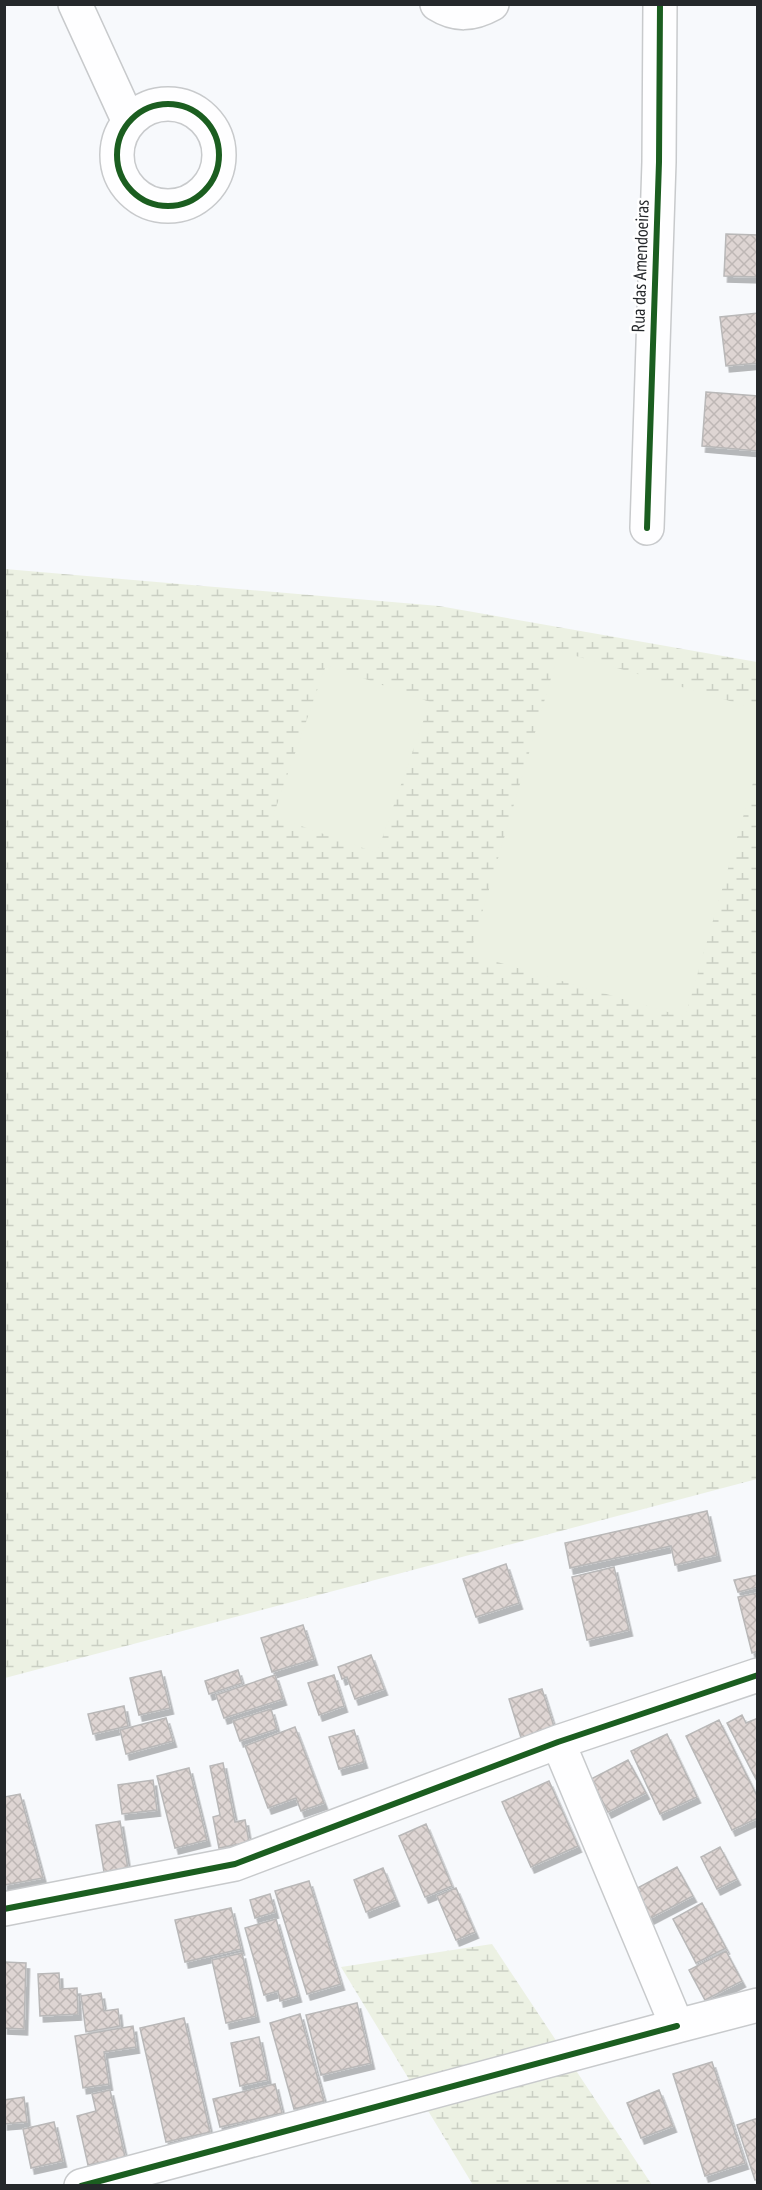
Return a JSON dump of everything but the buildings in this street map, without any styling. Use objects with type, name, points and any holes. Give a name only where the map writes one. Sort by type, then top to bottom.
[{"type":"street","points":[[75,4],[129,122]]},
{"type":"street","points":[[437,4],[448,11],[464,14],[478,11],[492,4]]},
{"type":"street","name":"Rua das Amendoeiras","points":[[647,528],[659,162],[660,4]]},
{"type":"street","points":[[4,1909],[235,1864],[558,1742],[758,1675]]},
{"type":"street","points":[[558,1742],[677,2026]]},
{"type":"street","points":[[81,2186],[758,2005]]},
{"type":"green space","points":[[5,569],[439,606],[757,662],[757,1479],[5,1678]]},
{"type":"green space","points":[[559,651],[757,709],[757,769],[685,1017],[470,954]]},
{"type":"green space","points":[[326,665],[430,702],[377,853],[273,816]]},
{"type":"green space","points":[[492,1944],[652,2185],[473,2185],[341,1967]]},
{"type":"cycle path","points":[[647,528],[659,162],[660,4]]},
{"type":"cycle path","points":[[168,104],[187,108],[204,119],[215,136],[219,155],[215,174],[204,191],[187,202],[168,206],[149,202],[132,191],[121,174],[117,155],[121,136],[132,119],[149,108],[168,104]]},
{"type":"cycle path","points":[[4,1909],[235,1864],[558,1742],[758,1675]]},
{"type":"cycle path","points":[[81,2186],[677,2026]]}]
